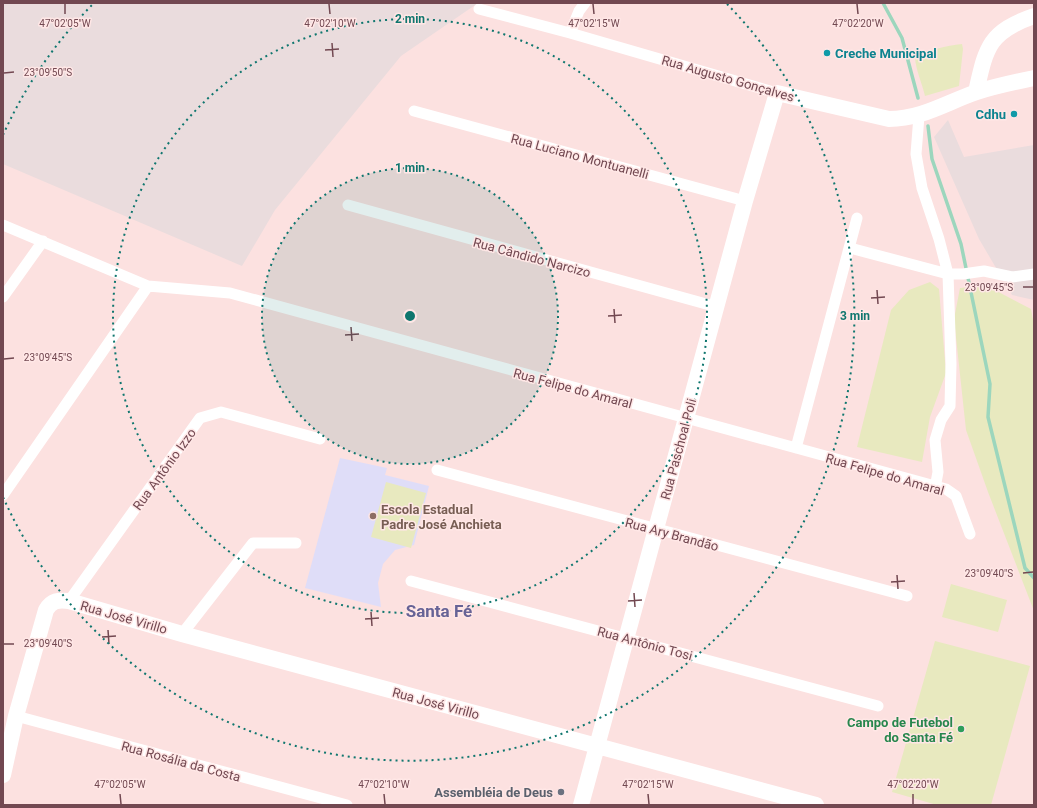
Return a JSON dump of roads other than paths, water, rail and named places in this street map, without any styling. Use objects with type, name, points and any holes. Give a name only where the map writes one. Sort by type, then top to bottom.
[{"type":"street","points":[[570,32],[579,11],[585,3]]},
{"type":"street","name":"Rua Augusto Gonçalves","points":[[479,9],[570,32],[777,93],[889,119],[904,119],[919,116],[976,92],[1034,78]]},
{"type":"street","points":[[976,92],[984,57],[996,37],[1012,24],[1034,16]]},
{"type":"street","name":"Rua Paschoal Poli","points":[[581,805],[745,201],[777,93]]},
{"type":"street","name":"Rua Luciano Montuanelli","points":[[414,111],[745,201]]},
{"type":"street","points":[[919,116],[916,154],[922,188],[939,239],[948,274],[951,364],[950,406],[941,420],[935,440],[938,472],[935,488]]},
{"type":"street","name":"Rua Cândido Narcizo","points":[[348,205],[717,307]]},
{"type":"street","points":[[796,448],[857,218]]},
{"type":"street","name":"Rua Felipe do Amaral","points":[[3,225],[148,286],[230,293],[796,448],[935,488],[946,489],[956,496],[970,534]]},
{"type":"street","points":[[3,297],[43,241]]},
{"type":"street","points":[[850,248],[948,274],[963,274],[984,271],[1012,276],[1034,274]]},
{"type":"street","points":[[3,495],[148,286]]},
{"type":"street","name":"Rua Antônio Izzo","points":[[63,601],[200,418],[221,412],[320,439]]},
{"type":"street","name":"Rua Ary Brandão","points":[[437,470],[656,530],[907,596]]},
{"type":"street","points":[[182,634],[253,543],[296,543]]},
{"type":"street","name":"Rua Antônio Tosi","points":[[411,581],[878,706]]},
{"type":"street","points":[[3,775],[16,716],[46,610],[50,603],[63,601]]},
{"type":"street","name":"Rua José Virillo","points":[[63,601],[816,805]]},
{"type":"street","name":"Rua Rosália da Costa","points":[[16,716],[347,805]]},
{"type":"waterway","points":[[883,3],[902,38],[918,98]]},
{"type":"waterway","points":[[928,126],[932,159],[961,244],[990,384],[988,417],[1025,568],[1034,578]]},
{"type":"place","name":"Creche Municipal","points":[[827,53]]},
{"type":"place","name":"Cdhu","points":[[1014,114]]},
{"type":"place","name":"Escola Estadual Padre José Anchieta","points":[[373,516]]},
{"type":"place","name":"Campo de Futebol do Santa Fé","points":[[961,729]]},
{"type":"place","name":"Assembléia de Deus","points":[[561,792]]},
{"type":"district","name":"Santa Fé","points":[[439,611]]}]
